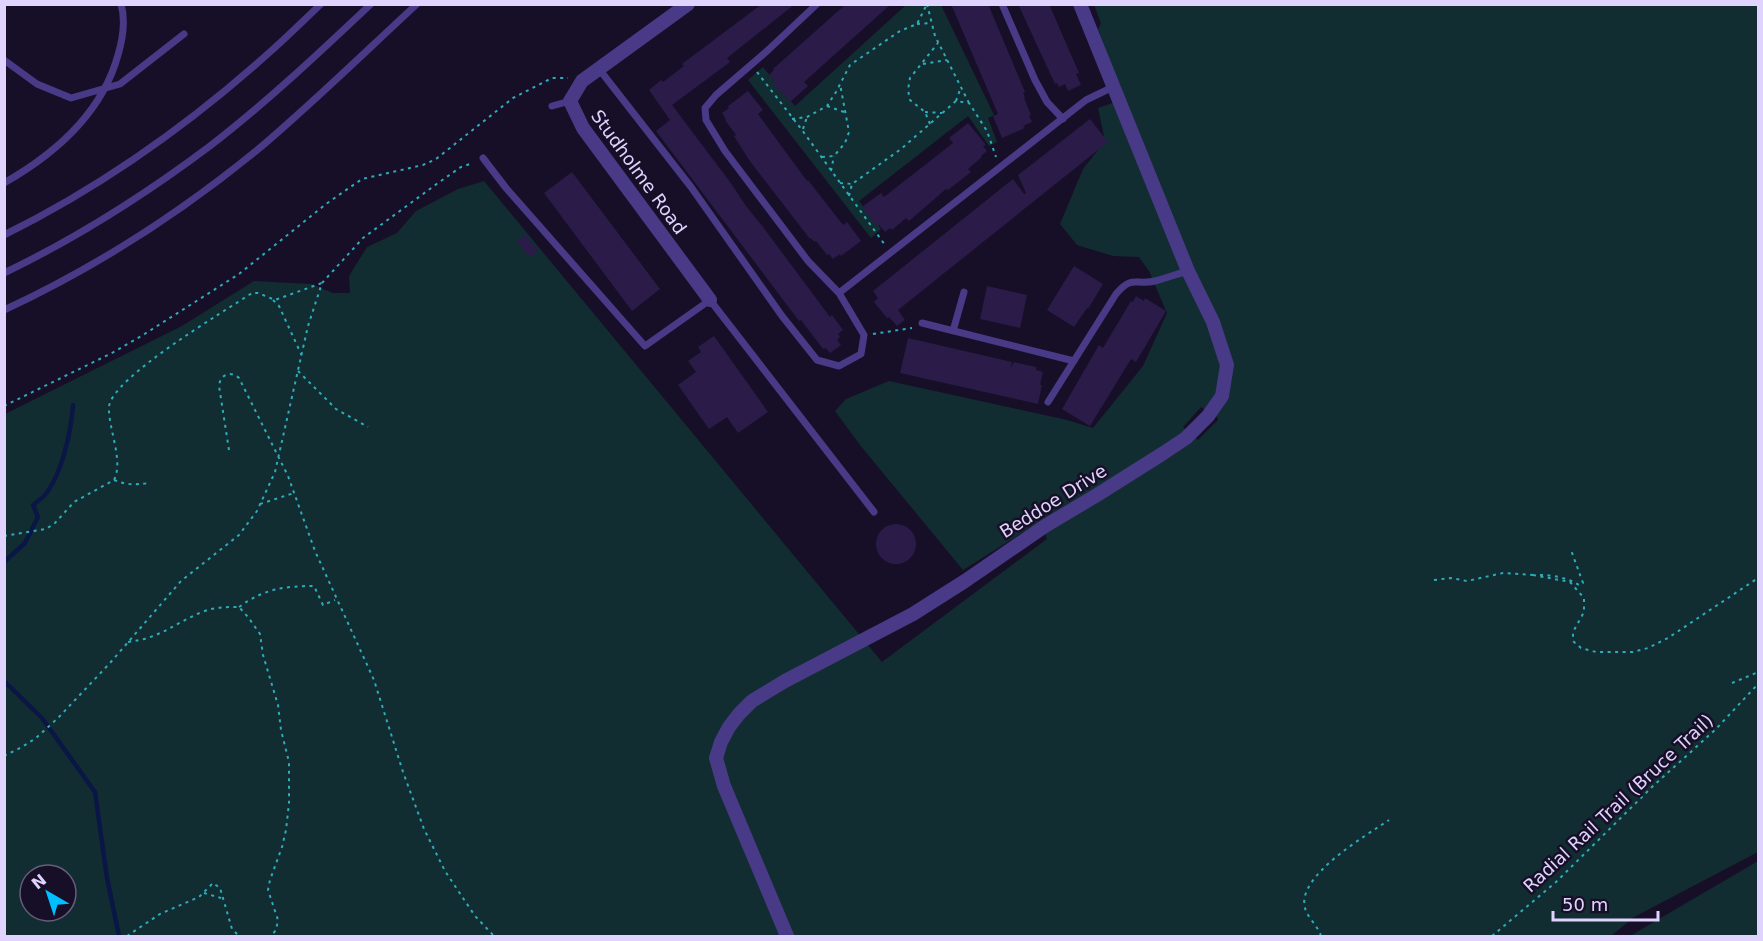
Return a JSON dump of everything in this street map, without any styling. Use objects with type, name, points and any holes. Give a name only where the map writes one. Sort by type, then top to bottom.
[{"type":"street","name":"Studholme Road","points":[[688,4],[582,81],[570,101],[583,128],[710,300]]},
{"type":"street","name":"Beddoe Drive","points":[[787,936],[724,786],[716,758],[721,742],[739,714],[752,701],[785,681],[921,608],[965,581],[1045,526],[1186,438],[1208,416],[1222,396],[1227,365],[1213,322],[1188,271],[1080,4]]},
{"type":"lane","points":[[4,183],[47,155],[72,132],[92,108],[115,65],[122,42],[124,20],[121,4]]},
{"type":"lane","points":[[4,235],[58,206],[142,154],[228,87],[321,4]]},
{"type":"lane","points":[[4,273],[87,228],[177,170],[250,113],[371,4]]},
{"type":"lane","points":[[4,310],[88,267],[196,197],[263,144],[417,4]]},
{"type":"lane","points":[[599,69],[691,187],[782,316],[817,360],[839,366],[861,354],[864,335],[839,293],[808,261],[725,152],[706,120],[705,108],[716,95],[817,4]]},
{"type":"lane","points":[[1002,4],[1035,80],[1047,102],[1063,119]]},
{"type":"lane","points":[[4,60],[37,84],[72,98],[120,84],[184,34]]},
{"type":"lane","points":[[839,293],[1086,100],[1113,87]]},
{"type":"lane","points":[[552,106],[570,101]]},
{"type":"lane","points":[[483,158],[506,188],[645,345],[710,300],[874,512]]},
{"type":"lane","points":[[1048,402],[1123,286],[1136,281],[1152,282],[1188,271]]},
{"type":"lane","points":[[953,331],[964,292]]},
{"type":"lane","points":[[922,323],[1074,361]]},
{"type":"path","points":[[927,4],[938,43],[969,103],[987,131],[1000,168]]},
{"type":"path","points":[[917,24],[927,4]]},
{"type":"path","points":[[792,119],[807,117],[827,106],[850,64],[900,31],[917,24],[931,23]]},
{"type":"path","points":[[930,124],[925,112],[910,100],[908,90],[910,78],[938,43]]},
{"type":"path","points":[[923,64],[947,60]]},
{"type":"path","points":[[751,65],[802,130],[891,252]]},
{"type":"path","points":[[4,406],[143,336],[239,274],[326,204],[362,179],[423,165],[436,159],[513,98],[534,86],[552,78],[570,77],[582,81]]},
{"type":"path","points":[[831,172],[834,156],[845,143],[849,132],[840,84]]},
{"type":"path","points":[[839,183],[852,184],[901,149],[956,101],[961,87]]},
{"type":"path","points":[[956,101],[969,103]]},
{"type":"path","points":[[827,106],[844,112]]},
{"type":"path","points":[[925,112],[942,113]]},
{"type":"path","points":[[802,130],[807,117]]},
{"type":"path","points":[[820,157],[834,156]]},
{"type":"path","points":[[4,756],[36,738],[58,718],[181,581],[239,535],[261,504],[275,472],[308,326],[322,283],[363,238],[461,167],[473,163]]},
{"type":"path","points":[[849,196],[852,184]]},
{"type":"path","points":[[274,300],[322,283]]},
{"type":"path","points":[[6,536],[46,529],[55,523],[74,502],[114,480],[117,468],[109,405],[116,391],[136,372],[169,348],[252,293],[258,293],[274,300],[279,306],[302,356]]},
{"type":"path","points":[[864,335],[918,327],[922,323]]},
{"type":"path","points":[[298,371],[336,409],[368,427]]},
{"type":"path","points":[[228,450],[219,383],[223,376],[229,374],[239,378],[279,457],[315,551],[374,680],[423,829],[445,871],[475,916],[494,936]]},
{"type":"path","points":[[114,480],[126,485],[149,483]]},
{"type":"path","points":[[261,504],[294,493]]},
{"type":"path","points":[[1434,580],[1452,578],[1467,581],[1503,573],[1550,575],[1579,585],[1583,583],[1571,550]]},
{"type":"path","points":[[1533,575],[1570,582],[1584,598],[1584,612],[1573,632],[1573,641],[1581,648],[1596,652],[1633,652],[1648,648],[1668,638],[1758,578]]},
{"type":"path","points":[[128,642],[158,635],[203,611],[219,607],[239,607],[255,596],[277,588],[314,586],[323,605],[336,600]]},
{"type":"path","points":[[239,607],[260,634],[263,655],[278,705],[288,762],[289,803],[286,830],[268,890],[278,920],[272,936]]},
{"type":"path","points":[[1732,683],[1758,673]]},
{"type":"path","name":"Radial Rail Trail (Bruce Trail)","points":[[1492,936],[1556,882],[1652,787],[1715,730],[1758,684]]},
{"type":"path","points":[[1322,936],[1305,908],[1306,892],[1314,878],[1335,856],[1389,820]]},
{"type":"path","points":[[127,936],[160,914],[193,900],[213,883],[220,888],[232,929],[239,936]]},
{"type":"path","points":[[204,893],[223,898]]},
{"type":"green space","points":[[906,5],[941,5],[994,115],[988,118],[997,142],[989,146],[968,116],[859,201],[881,229],[871,238],[748,80],[763,67],[795,106]]},
{"type":"green space","points":[[1094,5],[1758,5],[1758,852],[1634,917],[1611,936],[5,936],[5,414],[182,326],[254,281],[311,284],[333,293],[350,293],[349,276],[367,247],[397,233],[416,211],[458,189],[484,181],[882,662],[1047,539],[1041,521],[963,570],[860,445],[835,411],[846,399],[889,381],[1067,420],[1093,428],[1143,366],[1167,313],[1149,271],[1139,257],[1113,256],[1077,245],[1060,224],[1083,169],[1105,141],[1098,108],[1124,99],[1098,29],[1101,23]],"holes":[[[1201,407],[1218,420],[1198,440],[1183,427]]]},
{"type":"green space","points":[[1758,861],[1758,936],[1630,936]]},
{"type":"building","points":[[762,4],[795,4],[727,58],[730,62],[672,105],[830,317],[832,315],[843,330],[838,334],[840,337],[837,340],[841,345],[830,353],[826,348],[823,349],[801,320],[799,321],[656,131],[670,120],[649,90],[661,80],[663,82],[684,66],[682,64]]},
{"type":"building","points":[[846,4],[891,4],[804,82],[808,86],[790,102],[769,75]]},
{"type":"building","points":[[951,4],[988,4],[1025,92],[1023,93],[1024,98],[1032,122],[1023,126],[1025,128],[1002,138],[993,116],[998,114]]},
{"type":"building","points":[[1018,4],[1049,4],[1079,73],[1076,74],[1081,85],[1068,91],[1065,84],[1059,87],[1057,83],[1055,84]]},
{"type":"building","points":[[748,91],[763,110],[758,114],[807,181],[843,225],[847,222],[861,241],[841,256],[840,254],[833,259],[816,241],[810,239],[749,160],[734,136],[736,135],[722,113]]},
{"type":"building","points":[[1090,119],[1108,142],[898,310],[905,320],[897,326],[889,317],[887,318],[874,302],[878,298],[873,291],[1013,179],[1024,194],[1026,193],[1018,175]]},
{"type":"building","points":[[968,123],[986,145],[983,146],[987,151],[968,169],[971,172],[948,190],[946,189],[909,221],[906,218],[892,230],[890,228],[885,232],[879,225],[877,227],[862,207],[881,193],[884,197],[953,143],[949,138]]},
{"type":"building","points":[[572,172],[660,289],[632,311],[544,193]]},
{"type":"building","points":[[526,235],[538,251],[529,257],[517,241]]},
{"type":"building","points":[[1074,266],[1103,284],[1074,327],[1047,310]]},
{"type":"building","points":[[987,286],[1027,295],[1020,328],[980,319]]},
{"type":"building","points":[[1136,296],[1144,301],[1145,298],[1166,311],[1136,362],[1131,359],[1090,426],[1062,409],[1099,345],[1103,348]]},
{"type":"building","points":[[714,336],[768,412],[738,433],[727,417],[709,429],[678,385],[696,372],[688,361],[701,352],[698,347]]},
{"type":"building","points":[[908,338],[1012,362],[1011,368],[1014,362],[1036,367],[1036,370],[1043,372],[1038,404],[900,373]]},
{"type":"building","points":[[896,524],[910,530],[916,544],[910,558],[896,564],[882,558],[876,544],[882,530]]},
{"type":"waterway","points":[[4,562],[25,543],[38,517],[33,505],[44,496],[56,477],[68,440],[73,405]]},
{"type":"waterway","points":[[4,681],[42,718],[95,792],[107,878],[119,936]]}]
